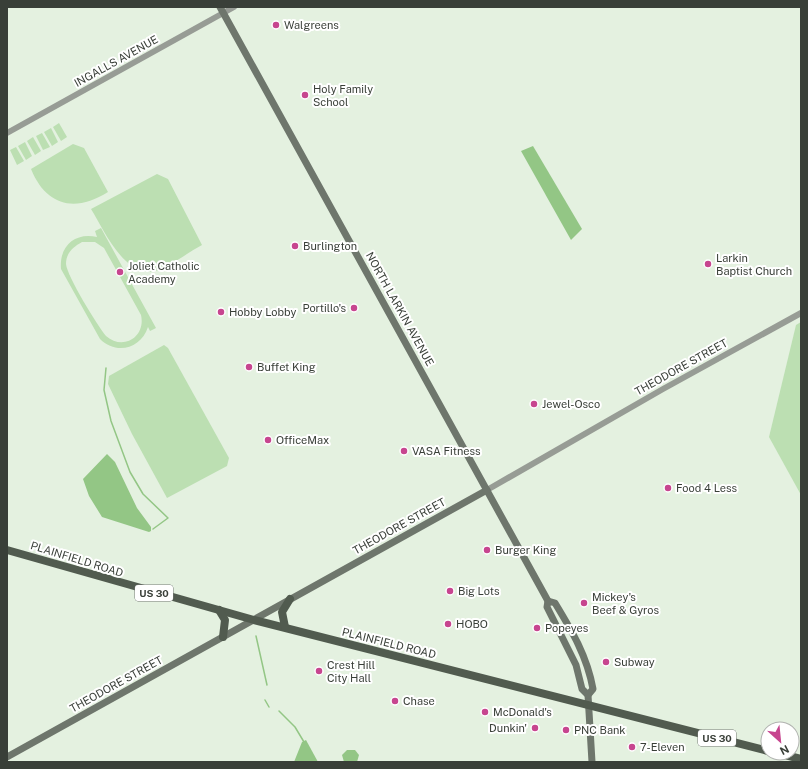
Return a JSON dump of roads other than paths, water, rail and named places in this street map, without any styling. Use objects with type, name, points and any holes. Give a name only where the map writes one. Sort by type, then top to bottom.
[{"type":"main road","name":"NORTH LARKIN AVENUE","points":[[222,10],[548,601],[547,607],[576,665],[582,689],[588,695],[592,762]]},
{"type":"main road","name":"THEODORE STREET","points":[[7,757],[487,490]]},
{"type":"main road","name":"PLAINFIELD ROAD","points":[[7,550],[254,620],[760,749]]},
{"type":"main road","points":[[285,627],[282,612],[290,599]]},
{"type":"main road","name":"NORTH LARKIN AVENUE","points":[[548,601],[555,603],[580,644],[593,689],[588,695]]},
{"type":"main road","points":[[219,610],[225,620],[223,637]]},
{"type":"street","name":"INGALLS AVENUE","points":[[7,133],[222,10],[234,7]]},
{"type":"street","name":"THEODORE STREET","points":[[487,490],[656,392],[801,313]]},
{"type":"waterway","points":[[106,368],[104,390],[111,421],[130,472],[143,494],[168,518],[153,529]]},
{"type":"waterway","points":[[256,636],[267,685]]},
{"type":"waterway","points":[[265,700],[269,707]]},
{"type":"waterway","points":[[279,711],[295,727],[304,742]]},
{"type":"place","name":"Walgreens","points":[[276,25]]},
{"type":"place","name":"Holy Family School","points":[[305,95]]},
{"type":"place","name":"Burlington","points":[[295,246]]},
{"type":"place","name":"Larkin Baptist Church","points":[[708,264]]},
{"type":"place","name":"Joliet Catholic Academy","points":[[120,272]]},
{"type":"place","name":"Portillo's","points":[[354,308]]},
{"type":"place","name":"Hobby Lobby","points":[[221,312]]},
{"type":"place","name":"Buffet King","points":[[249,367]]},
{"type":"place","name":"Jewel-Osco","points":[[534,404]]},
{"type":"place","name":"OfficeMax","points":[[268,440]]},
{"type":"place","name":"VASA Fitness","points":[[404,451]]},
{"type":"place","name":"Food 4 Less","points":[[668,488]]},
{"type":"place","name":"Burger King","points":[[487,550]]},
{"type":"place","name":"Big Lots","points":[[450,591]]},
{"type":"place","name":"Mickey's Beef & Gyros","points":[[584,603]]},
{"type":"place","name":"HOBO","points":[[448,624]]},
{"type":"place","name":"Popeyes","points":[[537,628]]},
{"type":"place","name":"Subway","points":[[606,662]]},
{"type":"place","name":"Crest Hill City Hall","points":[[319,671]]},
{"type":"place","name":"Chase","points":[[395,701]]},
{"type":"place","name":"McDonald's","points":[[485,712]]},
{"type":"place","name":"Dunkin'","points":[[535,728]]},
{"type":"place","name":"PNC Bank","points":[[566,730]]},
{"type":"place","name":"7-Eleven","points":[[632,747]]}]
